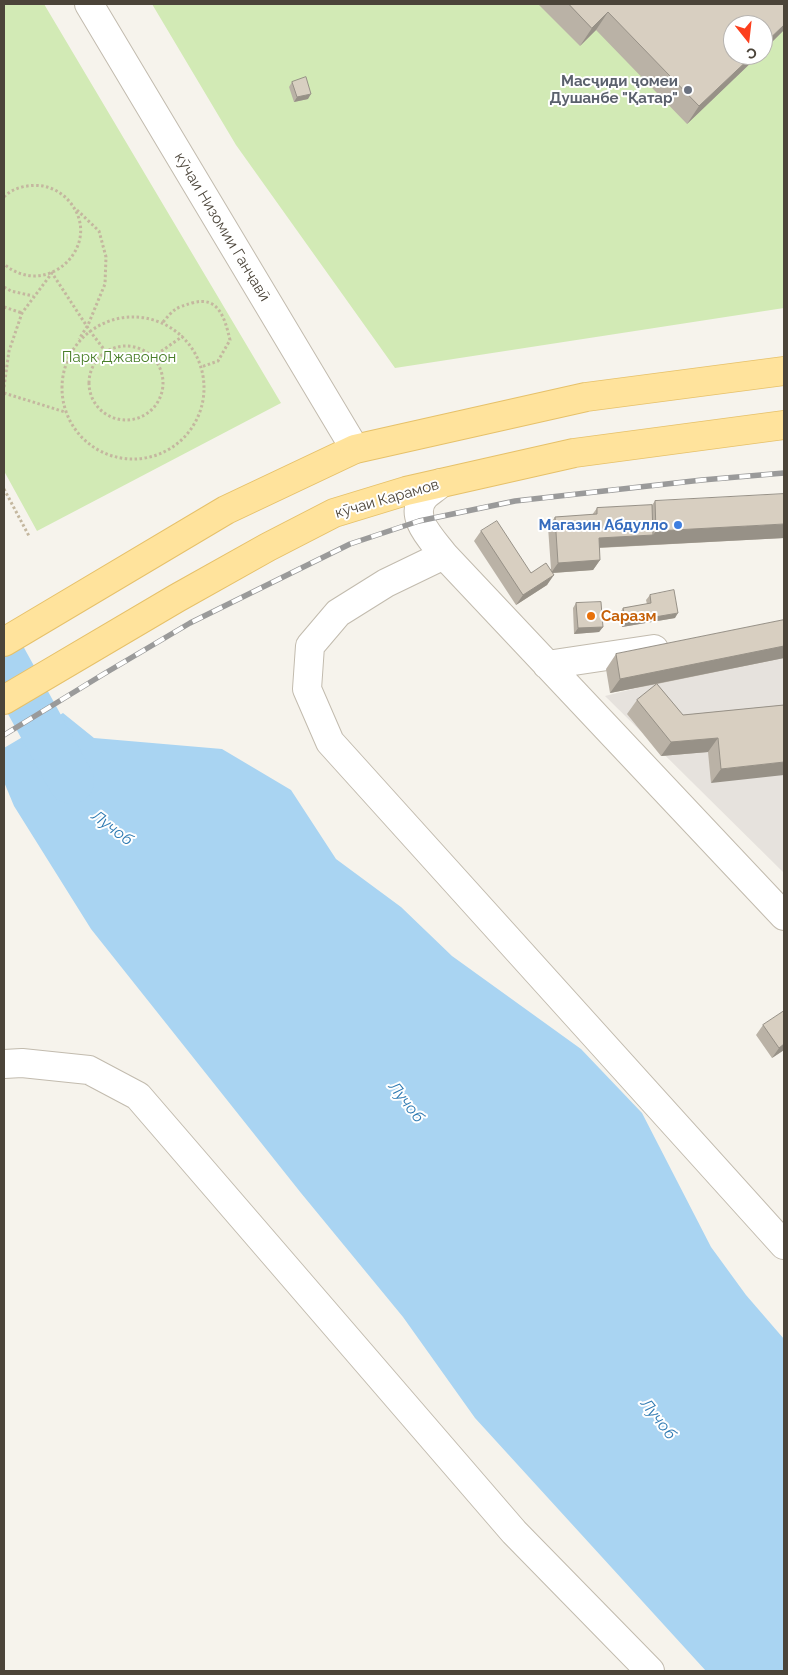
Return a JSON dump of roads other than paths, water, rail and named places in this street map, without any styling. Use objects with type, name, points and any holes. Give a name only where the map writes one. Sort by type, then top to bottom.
[{"type":"main road","points":[[4,642],[226,510],[355,449],[586,397],[784,371]]},
{"type":"main road","name":"кӯчаи Карамов","points":[[4,700],[76,656],[268,547],[334,513],[406,491],[574,453],[784,425]]},
{"type":"street","name":"кӯчаи Низомии Ганҷавӣ","points":[[89,4],[355,449]]},
{"type":"street","points":[[441,483],[424,497],[419,507],[419,521],[444,555],[784,916]]},
{"type":"street","points":[[444,555],[386,583],[338,612],[310,646],[307,690],[330,742],[784,1245]]},
{"type":"street","points":[[547,665],[680,645]]},
{"type":"street","points":[[4,1064],[22,1063],[89,1070],[138,1096],[514,1532],[650,1671]]},
{"type":"water","points":[[63,713],[94,738],[222,749],[291,790],[336,859],[401,907],[452,956],[581,1049],[642,1113],[711,1247],[746,1295],[784,1339],[784,1671],[706,1671],[475,1418],[403,1317],[301,1193],[91,929],[14,806],[4,782],[4,748]]},
{"type":"waterway","name":"Лучоб","points":[[4,659],[71,781]]},
{"type":"railway","points":[[4,735],[190,623],[350,544],[419,521],[515,501],[702,480],[784,473]]},
{"type":"place","name":"Масҷиди ҷомеи Душанбе \"Қатар\"","points":[[688,90]]},
{"type":"place","name":"Магазин Абдулло","points":[[678,525]]},
{"type":"place","name":"Саразм","points":[[591,616]]},
{"type":"park label","name":"Парк Джавонон","points":[[119,357]]}]
